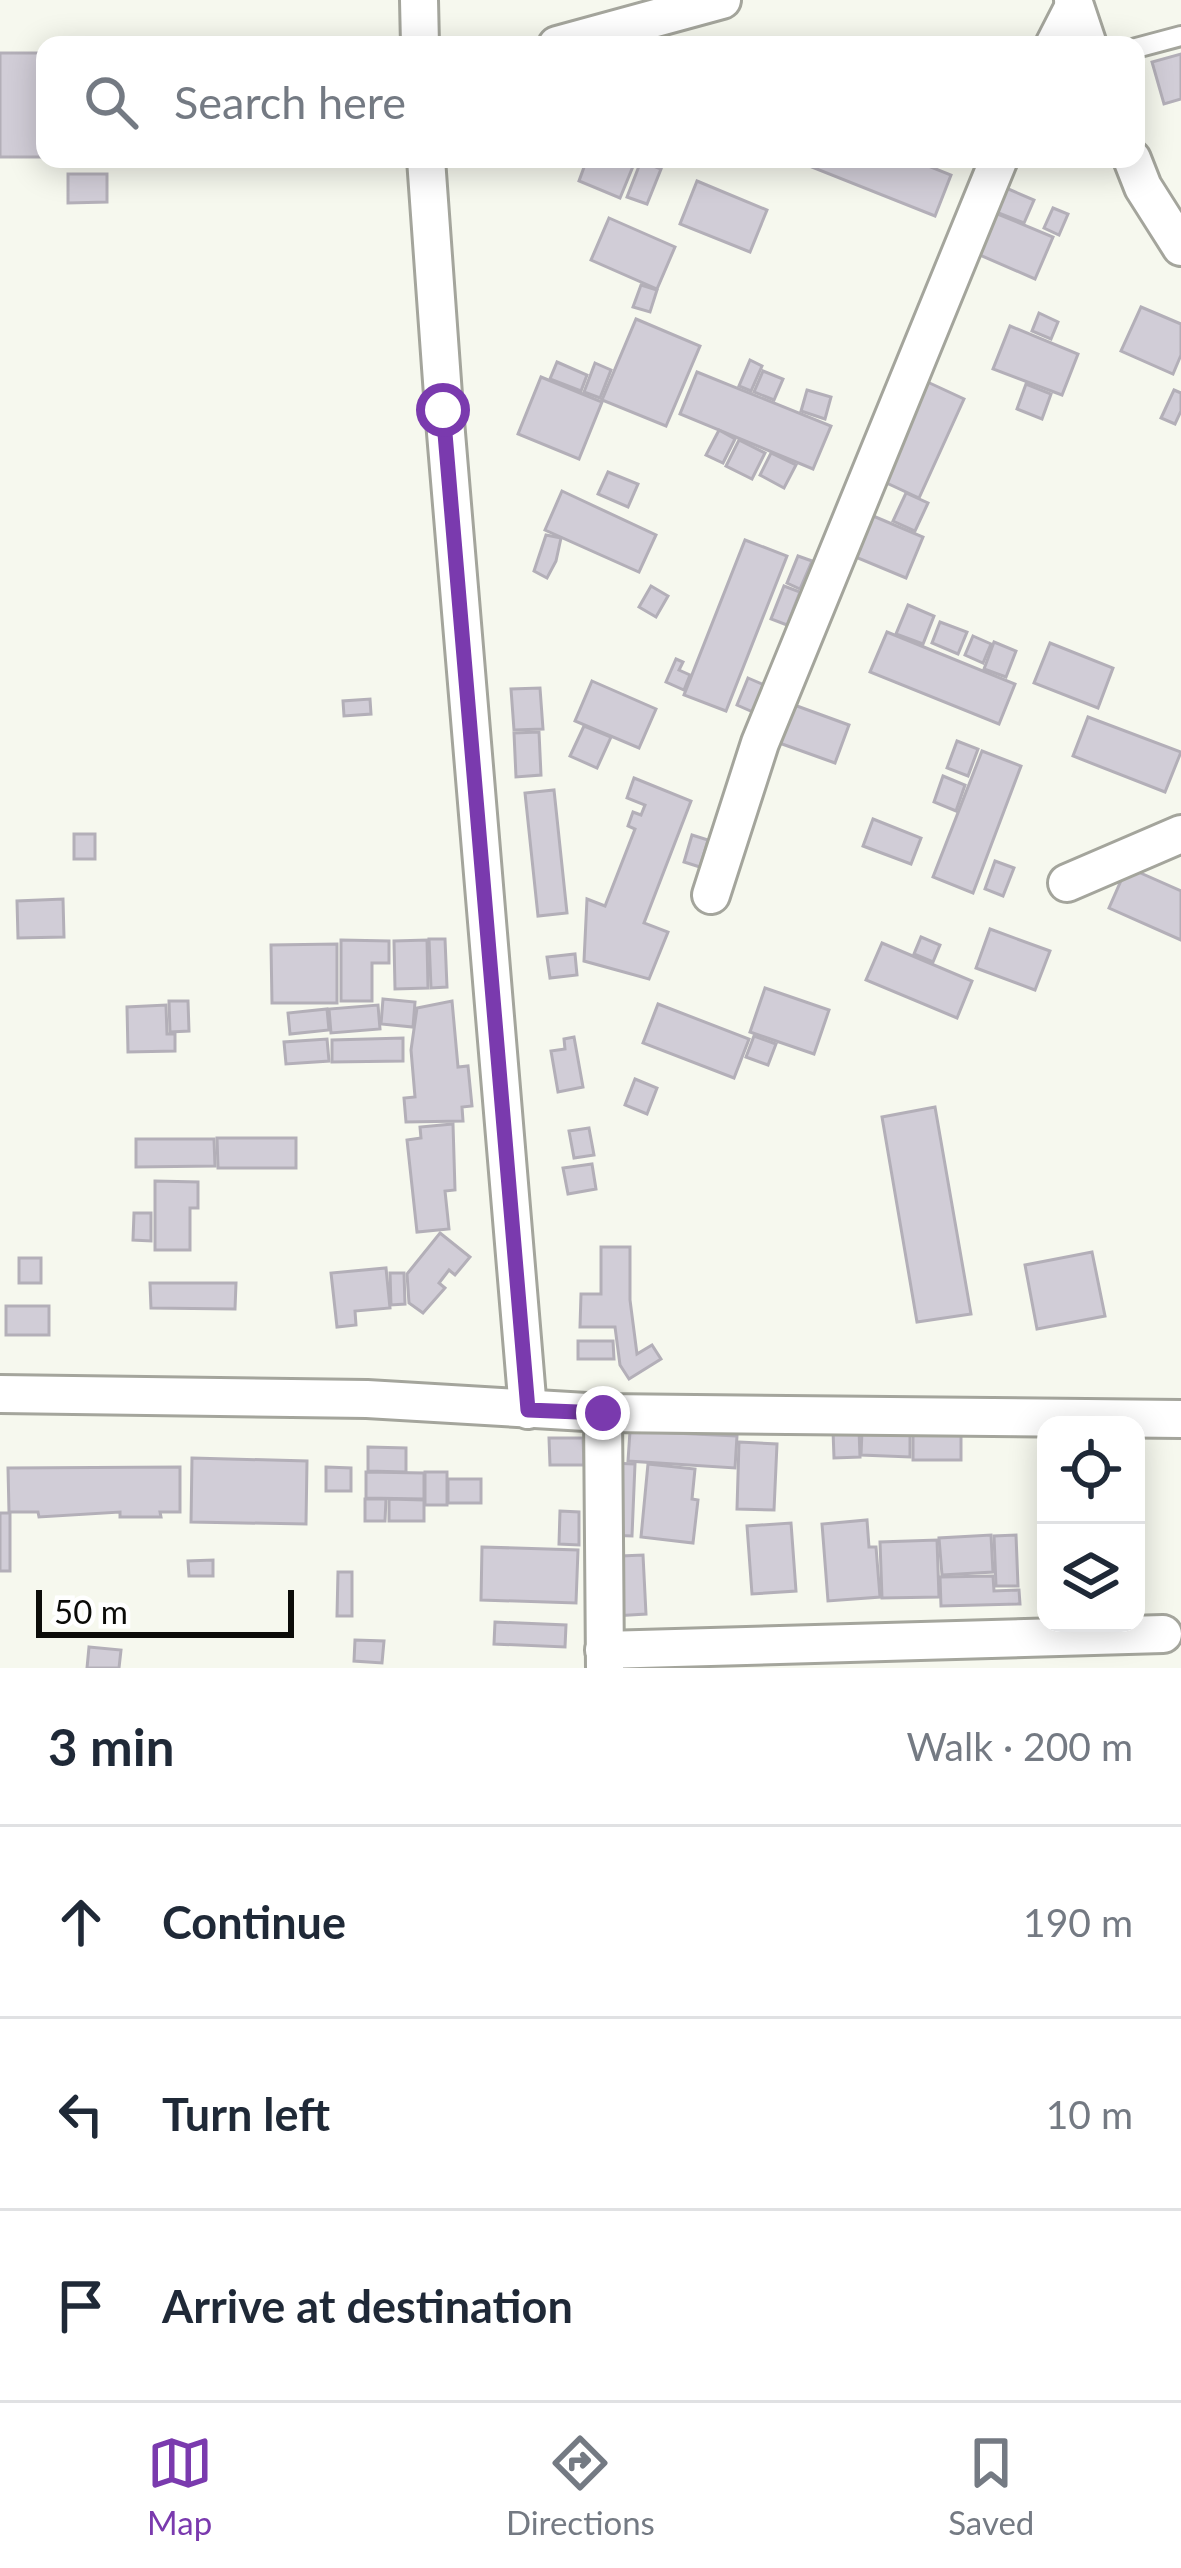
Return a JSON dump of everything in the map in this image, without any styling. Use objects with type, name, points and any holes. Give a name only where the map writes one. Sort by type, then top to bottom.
[{"type":"street","points":[[419,0],[420,36]]},
{"type":"street","points":[[589,36],[722,0]]},
{"type":"street","points":[[1058,36],[1073,3]]},
{"type":"street","points":[[1073,3],[1085,36]]},
{"type":"street","points":[[428,168],[443,410],[528,1410]]},
{"type":"street","points":[[711,895],[760,743],[995,168]]},
{"type":"street","points":[[1136,168],[1167,231],[1181,247]]},
{"type":"street","points":[[1067,883],[1181,834]]},
{"type":"street","points":[[0,1394],[367,1399],[603,1413],[1181,1419]]},
{"type":"street","points":[[603,1413],[604,1659],[1163,1634]]},
{"type":"lane","points":[[1145,46],[1181,36]]},
{"type":"building","points":[[0,53],[36,53],[36,157],[0,157]]},
{"type":"building","points":[[1181,54],[1181,99],[1164,104],[1152,62]]},
{"type":"building","points":[[584,168],[632,168],[620,198],[579,181]]},
{"type":"building","points":[[638,168],[661,169],[647,204],[627,197]]},
{"type":"building","points":[[814,168],[934,168],[951,175],[935,216]]},
{"type":"building","points":[[68,174],[107,174],[107,202],[68,203]]},
{"type":"building","points":[[697,181],[767,210],[750,252],[680,224]]},
{"type":"building","points":[[1006,188],[1034,200],[1024,223],[996,212]]},
{"type":"building","points":[[983,208],[1053,237],[1035,279],[966,249]]},
{"type":"building","points":[[1053,208],[1068,214],[1059,235],[1044,228]]},
{"type":"building","points":[[609,218],[675,247],[657,289],[591,260]]},
{"type":"building","points":[[641,285],[657,290],[650,312],[633,307]]},
{"type":"building","points":[[1141,307],[1181,324],[1181,355],[1173,374],[1121,351]]},
{"type":"building","points":[[1039,313],[1058,322],[1051,339],[1032,331]]},
{"type":"building","points":[[636,319],[700,346],[666,426],[602,400]]},
{"type":"building","points":[[1010,326],[1078,354],[1062,395],[993,369]]},
{"type":"building","points":[[750,360],[762,366],[751,391],[739,386]]},
{"type":"building","points":[[557,362],[587,375],[581,391],[550,379]]},
{"type":"building","points":[[595,363],[611,370],[600,398],[584,392]]},
{"type":"building","points":[[763,371],[783,379],[774,400],[754,392]]},
{"type":"building","points":[[697,372],[831,426],[813,469],[680,414]]},
{"type":"building","points":[[541,377],[602,402],[579,459],[518,434]]},
{"type":"building","points":[[921,379],[964,399],[919,498],[876,478]]},
{"type":"building","points":[[1026,384],[1051,394],[1042,419],[1017,409]]},
{"type":"building","points":[[807,390],[831,397],[825,419],[801,411]]},
{"type":"building","points":[[1174,390],[1181,393],[1175,424],[1161,418]]},
{"type":"building","points":[[719,430],[735,439],[723,463],[706,455]]},
{"type":"building","points":[[739,440],[765,453],[752,479],[726,466]]},
{"type":"building","points":[[771,453],[796,465],[784,488],[760,475]]},
{"type":"building","points":[[608,472],[638,484],[628,507],[598,494]]},
{"type":"building","points":[[562,491],[656,535],[639,572],[545,530]]},
{"type":"building","points":[[906,493],[928,503],[915,531],[893,521]]},
{"type":"building","points":[[859,510],[923,537],[906,578],[841,551]]},
{"type":"building","points":[[546,535],[561,538],[547,578],[534,571]]},
{"type":"building","points":[[745,540],[787,556],[726,711],[684,695]]},
{"type":"building","points":[[798,556],[812,561],[800,589],[787,583]]},
{"type":"building","points":[[651,586],[668,596],[656,617],[639,607]]},
{"type":"building","points":[[784,586],[800,592],[787,625],[771,619]]},
{"type":"building","points":[[908,605],[934,616],[923,644],[896,634]]},
{"type":"building","points":[[940,622],[967,632],[958,654],[932,643]]},
{"type":"building","points":[[887,632],[1015,684],[999,724],[870,672]]},
{"type":"building","points":[[973,636],[991,644],[983,663],[965,655]]},
{"type":"building","points":[[994,642],[1016,651],[1006,677],[984,669]]},
{"type":"building","points":[[1050,643],[1113,668],[1098,708],[1034,683]]},
{"type":"building","points":[[676,659],[683,662],[679,670],[690,675],[684,690],[666,682]]},
{"type":"building","points":[[748,678],[764,685],[753,712],[737,705]]},
{"type":"building","points":[[592,681],[656,709],[639,748],[575,721]]},
{"type":"building","points":[[540,688],[543,729],[514,730],[511,689]]},
{"type":"building","points":[[370,699],[371,714],[344,716],[343,701]]},
{"type":"building","points":[[786,702],[849,725],[835,763],[771,740]]},
{"type":"building","points":[[1088,717],[1181,752],[1165,792],[1073,756]]},
{"type":"building","points":[[584,726],[611,737],[597,768],[570,756]]},
{"type":"building","points":[[539,732],[541,775],[516,777],[514,733]]},
{"type":"building","points":[[957,741],[978,749],[968,776],[947,768]]},
{"type":"building","points":[[982,751],[1021,766],[973,893],[933,877]]},
{"type":"building","points":[[943,776],[965,785],[956,811],[934,802]]},
{"type":"building","points":[[634,778],[691,801],[644,923],[668,932],[649,979],[584,961],[587,899],[605,906],[635,829],[628,826],[633,812],[641,815],[645,805],[627,798]]},
{"type":"building","points":[[554,790],[567,913],[538,916],[525,793]]},
{"type":"building","points":[[873,819],[921,838],[911,864],[863,846]]},
{"type":"building","points":[[74,834],[95,834],[95,859],[74,859]]},
{"type":"building","points":[[692,835],[708,840],[700,867],[684,862]]},
{"type":"building","points":[[995,861],[1014,868],[1003,896],[985,889]]},
{"type":"building","points":[[1127,867],[1181,891],[1181,940],[1109,908]]},
{"type":"building","points":[[63,899],[64,937],[18,938],[17,901]]},
{"type":"building","points":[[990,929],[1050,951],[1035,990],[976,968]]},
{"type":"building","points":[[921,937],[940,945],[933,962],[914,954]]},
{"type":"building","points":[[429,939],[445,939],[447,987],[431,988]]},
{"type":"building","points":[[341,940],[389,941],[389,963],[372,963],[372,1001],[341,1001]]},
{"type":"building","points":[[427,940],[428,988],[395,989],[394,941]]},
{"type":"building","points":[[882,943],[972,981],[957,1018],[866,980]]},
{"type":"building","points":[[337,944],[337,1003],[272,1003],[271,945]]},
{"type":"building","points":[[575,954],[577,975],[550,978],[547,957]]},
{"type":"building","points":[[765,988],[829,1010],[814,1054],[750,1032]]},
{"type":"building","points":[[383,999],[415,1002],[413,1027],[381,1024]]},
{"type":"building","points":[[169,1001],[188,1001],[189,1031],[170,1032]]},
{"type":"building","points":[[452,1001],[458,1067],[468,1066],[472,1106],[462,1107],[463,1121],[406,1122],[404,1098],[415,1097],[411,1050],[417,1008]]},
{"type":"building","points":[[658,1004],[749,1039],[734,1078],[643,1043]]},
{"type":"building","points":[[166,1005],[167,1034],[175,1034],[175,1051],[128,1052],[127,1007]]},
{"type":"building","points":[[378,1005],[380,1029],[331,1033],[329,1009]]},
{"type":"building","points":[[327,1009],[329,1030],[290,1034],[288,1013]]},
{"type":"building","points":[[754,1036],[776,1044],[768,1065],[746,1057]]},
{"type":"building","points":[[574,1037],[583,1087],[558,1092],[551,1051],[565,1049],[564,1039]]},
{"type":"building","points":[[403,1038],[403,1061],[332,1062],[332,1040]]},
{"type":"building","points":[[327,1039],[329,1061],[286,1064],[284,1042]]},
{"type":"building","points":[[635,1079],[657,1088],[647,1114],[625,1105]]},
{"type":"building","points":[[935,1107],[971,1314],[917,1322],[882,1117]]},
{"type":"building","points":[[453,1124],[455,1190],[445,1191],[449,1229],[417,1232],[407,1140],[421,1138],[420,1127]]},
{"type":"building","points":[[589,1128],[594,1155],[574,1158],[569,1131]]},
{"type":"building","points":[[217,1138],[296,1138],[296,1168],[218,1168]]},
{"type":"building","points":[[136,1139],[214,1139],[215,1166],[136,1167]]},
{"type":"building","points":[[592,1164],[596,1189],[568,1194],[563,1168]]},
{"type":"building","points":[[155,1181],[198,1182],[198,1208],[190,1208],[190,1250],[155,1250]]},
{"type":"building","points":[[134,1213],[151,1213],[151,1241],[133,1240]]},
{"type":"building","points":[[440,1233],[470,1257],[455,1275],[449,1270],[439,1283],[445,1288],[423,1313],[409,1303],[407,1274]]},
{"type":"building","points":[[601,1247],[630,1247],[637,1354],[652,1345],[661,1359],[629,1379],[620,1365],[615,1327],[580,1327],[581,1294],[601,1294]]},
{"type":"building","points":[[1092,1252],[1105,1316],[1037,1329],[1025,1265]]},
{"type":"building","points":[[19,1258],[41,1258],[41,1283],[19,1283]]},
{"type":"building","points":[[386,1268],[390,1308],[355,1311],[356,1325],[337,1327],[331,1273]]},
{"type":"building","points":[[390,1273],[404,1273],[405,1304],[391,1305]]},
{"type":"building","points":[[150,1283],[236,1283],[235,1309],[151,1308]]},
{"type":"building","points":[[6,1306],[49,1306],[49,1335],[6,1335]]},
{"type":"building","points":[[578,1341],[613,1341],[614,1359],[578,1359]]},
{"type":"building","points":[[859,1429],[860,1457],[834,1458],[833,1430]]},
{"type":"building","points":[[913,1429],[961,1429],[961,1460],[913,1460]]},
{"type":"building","points":[[862,1430],[910,1432],[910,1457],[861,1455]]},
{"type":"building","points":[[630,1431],[737,1436],[735,1468],[628,1461]]},
{"type":"building","points":[[549,1438],[583,1438],[584,1465],[550,1465]]},
{"type":"building","points":[[739,1442],[777,1444],[774,1510],[737,1509]]},
{"type":"building","points":[[368,1447],[406,1448],[406,1472],[368,1471]]},
{"type":"building","points":[[192,1458],[307,1461],[306,1524],[191,1522]]},
{"type":"building","points":[[609,1463],[635,1464],[632,1536],[605,1535]]},
{"type":"building","points":[[648,1464],[695,1469],[692,1499],[698,1500],[693,1543],[641,1537]]},
{"type":"building","points":[[180,1467],[180,1512],[160,1512],[161,1517],[120,1517],[120,1512],[39,1517],[38,1512],[9,1512],[8,1468]]},
{"type":"building","points":[[326,1467],[351,1468],[351,1491],[326,1491]]},
{"type":"building","points":[[366,1472],[424,1473],[424,1499],[366,1498]]},
{"type":"building","points":[[425,1472],[447,1472],[447,1505],[425,1505]]},
{"type":"building","points":[[448,1479],[481,1479],[481,1503],[448,1503]]},
{"type":"building","points":[[365,1499],[386,1499],[385,1521],[365,1521]]},
{"type":"building","points":[[389,1499],[424,1500],[424,1521],[389,1521]]},
{"type":"building","points":[[560,1511],[579,1512],[579,1545],[559,1544]]},
{"type":"building","points":[[0,1513],[10,1513],[10,1571],[0,1571]]},
{"type":"building","points":[[867,1520],[869,1547],[876,1547],[880,1597],[828,1601],[822,1524]]},
{"type":"building","points":[[791,1523],[796,1591],[752,1594],[747,1526]]},
{"type":"building","points":[[991,1535],[993,1572],[942,1575],[939,1538]]},
{"type":"building","points":[[1016,1535],[1018,1586],[996,1586],[994,1536]]},
{"type":"building","points":[[937,1540],[939,1597],[882,1598],[880,1542]]},
{"type":"building","points":[[482,1547],[578,1550],[576,1603],[481,1600]]},
{"type":"building","points":[[643,1555],[646,1614],[614,1616],[621,1556]]},
{"type":"building","points":[[213,1560],[213,1576],[189,1576],[188,1561]]},
{"type":"building","points":[[338,1572],[352,1572],[352,1616],[337,1616]]},
{"type":"building","points":[[993,1576],[994,1591],[1019,1590],[1020,1604],[941,1606],[940,1577]]},
{"type":"building","points":[[495,1622],[566,1625],[565,1647],[494,1644]]},
{"type":"building","points":[[355,1640],[384,1641],[382,1663],[354,1661]]},
{"type":"building","points":[[89,1647],[121,1650],[119,1668],[87,1668]]},
{"type":"route","points":[[443,410],[528,1410],[603,1413]]}]
